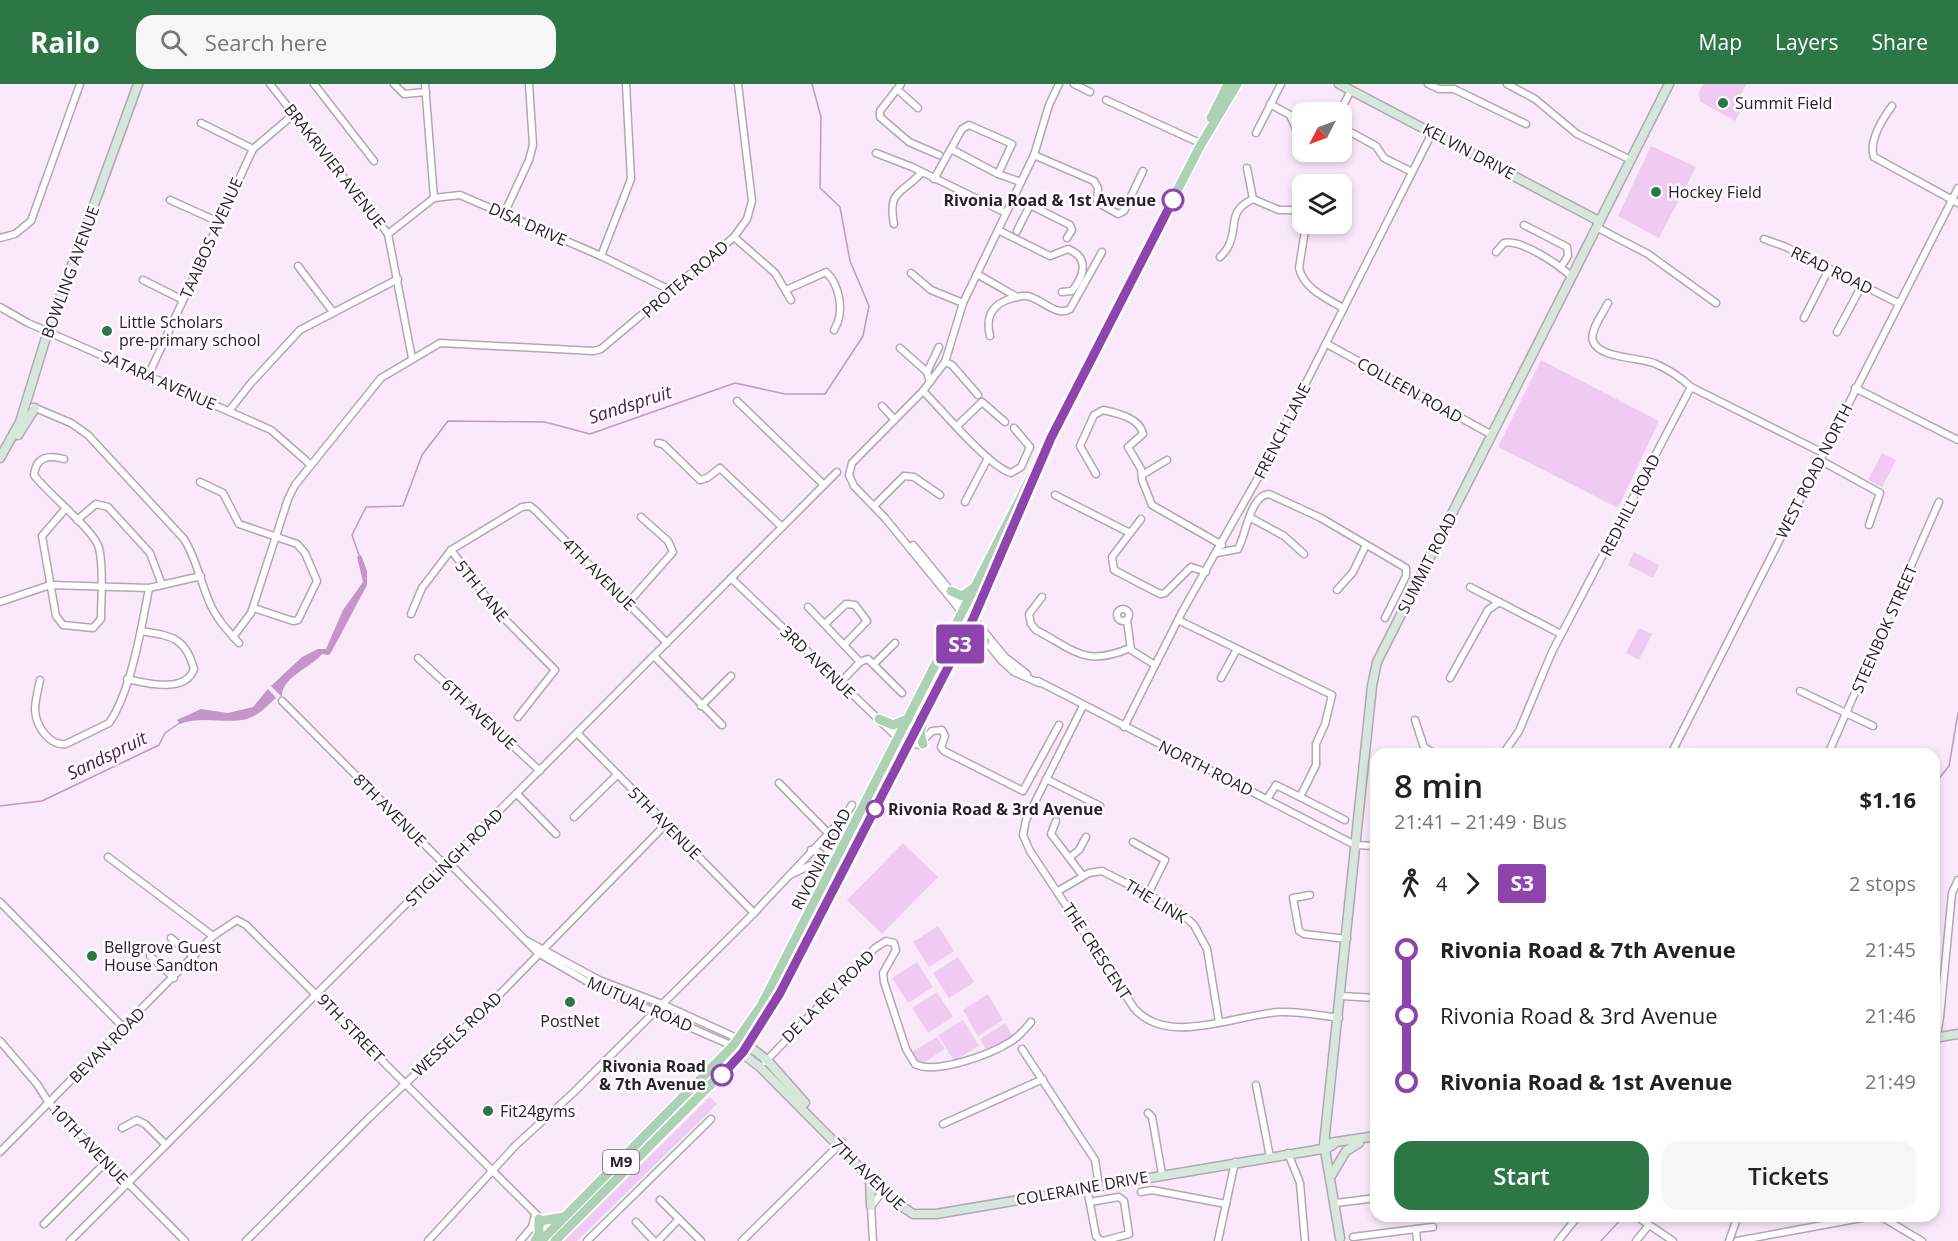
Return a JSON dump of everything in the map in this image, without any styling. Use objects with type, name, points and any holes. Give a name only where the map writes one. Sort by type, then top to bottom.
[{"type":"main road","name":"BOWLING AVENUE","points":[[0,458],[10,443],[26,403],[48,331],[138,84]]},
{"type":"main road","name":"RIVONIA ROAD","points":[[541,1241],[555,1236],[746,1048],[780,993],[904,741],[908,719],[1200,145],[1228,84]]},
{"type":"main road","name":"RIVONIA ROAD","points":[[1200,145],[1237,84]]},
{"type":"main road","name":"KELVIN DRIVE","points":[[1339,84],[1433,131],[1597,224]]},
{"type":"main road","name":"SUMMIT ROAD","points":[[1327,1145],[1355,844],[1377,662],[1669,84]]},
{"type":"main road","points":[[10,443],[22,431],[35,408]]},
{"type":"main road","name":"RIVONIA ROAD","points":[[555,1236],[566,1217],[736,1043],[761,1006],[904,741],[935,690],[972,621],[1051,438]]},
{"type":"main road","points":[[951,591],[962,596],[976,586]]},
{"type":"main road","points":[[959,645],[974,637],[986,641]]},
{"type":"main road","points":[[923,744],[921,728],[935,699],[935,690]]},
{"type":"main road","points":[[879,719],[892,725],[908,719]]},
{"type":"main road","points":[[1940,1037],[1958,1034]]},
{"type":"main road","name":"MUTUAL ROAD","points":[[736,1043],[746,1048]]},
{"type":"main road","name":"7TH AVENUE","points":[[746,1048],[767,1060],[869,1177],[908,1212]]},
{"type":"main road","name":"7TH AVENUE","points":[[746,1048],[760,1067],[908,1212]]},
{"type":"main road","name":"COLERAINE DRIVE","points":[[908,1212],[927,1215],[1370,1137]]},
{"type":"main road","points":[[1331,1176],[1346,1151],[1370,1138]]},
{"type":"main road","points":[[1327,1145],[1340,1240]]},
{"type":"main road","points":[[1327,1145],[1340,1240]]},
{"type":"main road","points":[[869,1177],[871,1206]]},
{"type":"main road","points":[[535,1241],[539,1234],[538,1218],[566,1217]]},
{"type":"street","points":[[0,238],[15,234],[31,221],[80,84]]},
{"type":"street","name":"BRAKRIVIER AVENUE","points":[[270,84],[388,234],[412,358]]},
{"type":"street","points":[[314,84],[374,161]]},
{"type":"street","points":[[394,84],[404,94],[426,93]]},
{"type":"street","points":[[388,234],[434,198],[425,84]]},
{"type":"street","points":[[504,214],[529,160],[533,145],[529,84]]},
{"type":"street","points":[[601,256],[632,179],[627,84]]},
{"type":"street","name":"PROTEA ROAD","points":[[412,358],[445,342],[594,351],[608,345],[734,237],[747,219],[752,201],[738,84]]},
{"type":"street","points":[[882,406],[894,419],[923,391],[945,362],[963,303],[1034,155],[1049,105],[1059,84]]},
{"type":"street","points":[[1074,84],[1090,92]]},
{"type":"street","points":[[1256,133],[1281,84]]},
{"type":"street","points":[[1428,84],[1439,89],[1455,86],[1526,124]]},
{"type":"street","points":[[1507,84],[1535,99],[1576,134],[1631,160]]},
{"type":"street","points":[[918,108],[898,87],[880,111],[880,117],[909,141],[939,155]]},
{"type":"street","points":[[1345,102],[1351,90]]},
{"type":"street","points":[[1106,100],[1200,145]]},
{"type":"street","points":[[1270,104],[1290,115],[1292,120]]},
{"type":"street","points":[[1892,106],[1883,118],[1873,145],[1874,156],[1955,201]]},
{"type":"street","name":"TAAIBOS AVENUE","points":[[148,376],[253,148],[294,114]]},
{"type":"street","points":[[201,123],[253,148]]},
{"type":"street","points":[[934,179],[962,129],[969,125],[1010,141],[1012,146],[998,174]]},
{"type":"street","name":"FRENCH LANE","points":[[1124,727],[1178,620],[1222,544],[1327,344],[1433,131]]},
{"type":"street","points":[[1352,133],[1376,146],[1384,158],[1412,172]]},
{"type":"street","points":[[951,149],[998,174],[1021,182]]},
{"type":"street","points":[[876,153],[1006,213]]},
{"type":"street","points":[[1034,155],[1094,181],[1098,188],[1096,202],[1120,214],[1125,210],[1143,171]]},
{"type":"street","points":[[1247,168],[1253,199]]},
{"type":"street","points":[[894,224],[893,198],[921,173]]},
{"type":"street","name":"WEST ROAD NORTH","points":[[1674,748],[1898,303],[1955,201],[1958,188]]},
{"type":"street","name":"DISA DRIVE","points":[[434,198],[464,196],[601,256],[672,291]]},
{"type":"street","points":[[1014,197],[1070,225],[1072,230],[1067,238]]},
{"type":"street","points":[[1253,199],[1279,210],[1292,210]]},
{"type":"street","points":[[1220,257],[1230,244],[1233,219],[1240,207],[1253,199]]},
{"type":"street","points":[[170,200],[219,222]]},
{"type":"street","points":[[1017,231],[1030,205]]},
{"type":"street","points":[[1597,224],[1654,257],[1716,303]]},
{"type":"street","points":[[1524,225],[1567,247],[1568,256],[1561,267]]},
{"type":"street","points":[[998,230],[1050,256],[1068,249],[1079,255],[1083,263],[1083,272],[1072,291],[1062,292]]},
{"type":"street","points":[[1304,234],[1300,274],[1314,292],[1343,308]]},
{"type":"street","points":[[734,237],[775,273],[791,300]]},
{"type":"street","name":"READ ROAD","points":[[1764,239],[1898,303]]},
{"type":"street","points":[[1496,252],[1504,243],[1512,242],[1561,267],[1572,278]]},
{"type":"street","points":[[990,336],[988,323],[994,306],[1017,297],[1027,296],[1066,312],[1074,305],[1102,252]]},
{"type":"street","points":[[298,266],[333,312]]},
{"type":"street","points":[[1804,318],[1829,269]]},
{"type":"street","points":[[786,290],[822,272],[829,274],[836,288],[841,317],[834,330]]},
{"type":"street","points":[[911,273],[930,290],[963,303]]},
{"type":"street","points":[[976,274],[1017,297]]},
{"type":"street","points":[[229,411],[291,337],[306,326],[398,279]]},
{"type":"street","points":[[143,280],[183,300]]},
{"type":"street","points":[[1837,332],[1862,285]]},
{"type":"street","points":[[1608,303],[1592,334],[1595,345],[1618,357],[1654,363],[1672,372],[1691,387],[1823,453]]},
{"type":"street","name":"SATARA AVENUE","points":[[0,307],[12,316],[271,430],[311,465]]},
{"type":"street","name":"COLLEEN ROAD","points":[[1327,344],[1492,435]]},
{"type":"street","points":[[927,372],[939,347]]},
{"type":"street","points":[[900,348],[927,372],[930,382]]},
{"type":"street","points":[[233,637],[254,608],[288,498],[311,465],[378,381],[412,358]]},
{"type":"street","points":[[945,362],[952,365],[978,395]]},
{"type":"street","name":"REDHILL ROAD","points":[[1507,748],[1519,730],[1540,676],[1561,634],[1600,565],[1691,387]]},
{"type":"street","points":[[1855,388],[1958,440]]},
{"type":"street","points":[[923,391],[988,458],[1000,468],[1011,473],[1017,471],[1029,452],[1030,445],[1014,428]]},
{"type":"street","points":[[737,401],[824,485]]},
{"type":"street","points":[[957,426],[982,402],[1005,422]]},
{"type":"street","points":[[26,403],[80,429],[97,444],[184,539],[218,619],[239,643]]},
{"type":"street","points":[[1096,474],[1080,446],[1094,416],[1103,410],[1128,418],[1141,428],[1143,434],[1128,447],[1142,475],[1152,505],[1222,544]]},
{"type":"street","name":"NORTH ROAD","points":[[894,419],[852,463],[849,475],[854,486],[885,518],[963,611],[1010,662],[1039,683]]},
{"type":"street","points":[[658,443],[663,444],[700,480],[720,468],[782,527]]},
{"type":"street","points":[[64,459],[52,456],[42,459],[34,472],[36,477],[66,508],[77,520],[99,546],[101,619],[93,628],[60,624],[56,616],[42,536],[66,508]]},
{"type":"street","points":[[965,502],[988,458]]},
{"type":"street","points":[[1142,475],[1167,460]]},
{"type":"street","points":[[1820,460],[1880,493],[1869,525]]},
{"type":"street","name":"STIGLINGH ROAD","points":[[70,1241],[837,472]]},
{"type":"street","points":[[874,506],[904,476],[914,477],[940,495]]},
{"type":"street","points":[[200,482],[223,493],[238,524],[275,536],[303,549],[316,573],[316,584],[303,616],[296,621],[254,608]]},
{"type":"street","points":[[1217,553],[1238,549],[1258,500],[1268,494],[1321,518],[1407,569],[1406,576],[1385,618]]},
{"type":"street","points":[[1055,495],[1130,533]]},
{"type":"street","name":"STEENBOK STREET","points":[[1831,748],[1940,502]]},
{"type":"street","points":[[77,520],[96,504],[108,507],[154,558],[162,585]]},
{"type":"street","name":"5TH LANE","points":[[518,717],[555,670],[495,609],[450,550],[522,507],[530,506]]},
{"type":"street","name":"4TH AVENUE","points":[[530,506],[667,643]]},
{"type":"street","points":[[628,603],[673,552],[668,541],[641,517]]},
{"type":"street","name":"NORTH ROAD","points":[[885,518],[894,524],[951,591],[963,611]]},
{"type":"street","points":[[1251,518],[1284,536],[1304,554]]},
{"type":"street","points":[[1141,519],[1112,557],[1112,566],[1119,574],[1163,594],[1191,567],[1206,572]]},
{"type":"street","points":[[1337,590],[1353,572],[1366,545]]},
{"type":"street","points":[[411,614],[422,588],[450,550]]},
{"type":"street","points":[[0,602],[50,585],[149,588],[201,576]]},
{"type":"street","name":"3RD AVENUE","points":[[731,578],[904,741]]},
{"type":"street","points":[[1470,587],[1561,634]]},
{"type":"street","points":[[40,680],[35,709],[38,723],[46,736],[63,745],[108,723],[127,679],[141,632],[149,588]]},
{"type":"street","points":[[1042,597],[1029,614],[1031,624],[1036,630],[1092,658],[1107,656],[1130,648]]},
{"type":"street","points":[[1450,678],[1488,610],[1499,602]]},
{"type":"street","points":[[825,624],[848,603],[855,605],[867,621],[844,645]]},
{"type":"street","points":[[808,607],[860,662]]},
{"type":"street","points":[[1127,620],[1130,648],[1155,665]]},
{"type":"street","points":[[1178,620],[1332,695],[1325,724],[1316,744],[1316,765],[1300,797]]},
{"type":"street","name":"NORTH ROAD","points":[[972,621],[1010,668],[1355,844],[1370,845]]},
{"type":"street","points":[[127,679],[152,685],[174,683],[183,680],[193,671],[190,658],[176,638],[141,632]]},
{"type":"street","points":[[874,664],[895,642]]},
{"type":"street","points":[[1221,678],[1237,649]]},
{"type":"street","points":[[654,656],[722,725]]},
{"type":"street","name":"6TH AVENUE","points":[[418,658],[540,771]]},
{"type":"street","points":[[840,683],[860,662],[868,659],[902,693]]},
{"type":"street","points":[[701,706],[731,676]]},
{"type":"street","points":[[1800,690],[1873,726]]},
{"type":"street","name":"8TH AVENUE","points":[[282,701],[417,837],[540,951]]},
{"type":"street","name":"THE CRESCENT","points":[[1083,706],[1024,823],[1023,836],[1134,1008],[1147,1022],[1169,1028],[1280,1012],[1339,1018]]},
{"type":"street","points":[[1415,720],[1422,743],[1428,748]]},
{"type":"street","points":[[904,741],[923,744],[932,731],[942,730],[945,736],[941,747],[944,751],[1023,791],[1059,725]]},
{"type":"street","name":"5TH AVENUE","points":[[577,734],[754,913]]},
{"type":"street","points":[[574,817],[617,774]]},
{"type":"street","points":[[1046,779],[1100,806]]},
{"type":"street","points":[[779,783],[828,833]]},
{"type":"street","points":[[1266,799],[1276,785],[1345,820]]},
{"type":"street","points":[[517,794],[556,834]]},
{"type":"street","points":[[428,1241],[492,1171],[754,913],[852,805]]},
{"type":"street","points":[[1056,821],[1051,833],[1083,876],[1058,891]]},
{"type":"street","name":"WESSELS ROAD","points":[[246,1241],[405,1083],[498,996],[666,824]]},
{"type":"street","points":[[1070,857],[1079,850],[1086,837]]},
{"type":"street","points":[[1133,842],[1165,860],[1148,894]]},
{"type":"street","points":[[788,876],[819,861],[820,853],[811,850]]},
{"type":"street","points":[[108,857],[213,936]]},
{"type":"street","name":"THE LINK","points":[[1083,876],[1102,871],[1184,914],[1201,934],[1208,949],[1219,1022]]},
{"type":"street","points":[[1940,995],[1952,893],[1958,880]]},
{"type":"street","points":[[1310,895],[1296,896],[1293,899],[1299,931],[1304,934],[1347,939]]},
{"type":"street","points":[[0,903],[124,1028]]},
{"type":"street","name":"9TH STREET","points":[[213,936],[231,921],[242,922],[317,993],[555,1236]]},
{"type":"street","name":"BEVAN ROAD","points":[[0,1152],[213,936]]},
{"type":"street","points":[[171,938],[194,957]]},
{"type":"street","name":"DE LA REY ROAD","points":[[760,1067],[875,948],[886,941],[894,943],[896,950],[884,973],[884,982],[906,1049],[915,1064],[928,1067],[972,1059],[1012,1041],[1031,1022]]},
{"type":"street","name":"MUTUAL ROAD","points":[[540,951],[597,983],[736,1043]]},
{"type":"street","points":[[150,956],[174,978]]},
{"type":"street","name":"MUTUAL ROAD","points":[[597,983],[662,1004],[736,1043]]},
{"type":"street","points":[[1341,996],[1370,998]]},
{"type":"street","name":"10TH AVENUE","points":[[0,1041],[37,1084],[49,1103],[185,1241]]},
{"type":"street","points":[[1022,1048],[1095,1160],[1099,1186]]},
{"type":"street","points":[[943,1124],[1043,1079]]},
{"type":"street","points":[[1256,1085],[1270,1155]]},
{"type":"street","points":[[1149,1113],[1152,1117],[1162,1174]]},
{"type":"street","points":[[587,1241],[711,1119]]},
{"type":"street","points":[[122,1128],[136,1120],[166,1144]]},
{"type":"street","points":[[742,1241],[840,1144]]},
{"type":"street","points":[[1284,1153],[1300,1183],[1305,1241]]},
{"type":"street","points":[[1218,1241],[1235,1161]]},
{"type":"street","points":[[44,1224],[106,1162]]},
{"type":"street","points":[[1087,1188],[1096,1236],[1102,1241],[1129,1234],[1124,1201],[1119,1197],[1090,1202]]},
{"type":"street","points":[[873,1241],[871,1206],[884,1190]]},
{"type":"street","points":[[1142,1192],[1152,1190],[1226,1204]]},
{"type":"street","points":[[1336,1203],[1370,1199]]},
{"type":"street","points":[[660,1200],[701,1241]]},
{"type":"street","points":[[520,1241],[538,1218]]},
{"type":"street","points":[[636,1222],[658,1241],[679,1219]]},
{"type":"street","points":[[1558,1241],[1573,1222]]},
{"type":"street","points":[[1644,1222],[1673,1241]]},
{"type":"street","points":[[1729,1241],[1736,1222]]},
{"type":"street","points":[[1737,1241],[1840,1222]]},
{"type":"street","points":[[1890,1222],[1922,1241]]},
{"type":"street","points":[[1636,1241],[1649,1226]]},
{"type":"street","points":[[1353,1237],[1433,1227]]},
{"type":"street","points":[[1416,1229],[1417,1241]]},
{"type":"shaded area","name":"Summit Field","points":[[1703,84],[1746,84],[1739,98],[1745,104],[1735,121],[1701,102],[1698,94]]},
{"type":"shaded area","name":"Hockey Field","points":[[1651,146],[1696,167],[1659,238],[1618,216]]},
{"type":"shaded area","points":[[1541,360],[1659,421],[1618,508],[1498,447]]},
{"type":"shaded area","points":[[1882,453],[1896,460],[1882,487],[1868,480]]},
{"type":"shaded area","points":[[1634,552],[1659,565],[1653,578],[1628,565]]},
{"type":"shaded area","points":[[361,555],[367,571],[367,585],[333,649],[329,655],[322,654],[291,678],[283,690],[282,697],[271,686],[302,657],[318,649],[326,649],[343,610],[363,582],[357,557]]},
{"type":"shaded area","points":[[1639,628],[1652,634],[1639,660],[1626,653]]},
{"type":"shaded area","points":[[268,689],[276,698],[260,712],[246,719],[199,720],[180,724],[177,720],[201,709],[228,713],[253,707]]},
{"type":"shaded area","points":[[903,843],[938,877],[882,934],[847,900]]},
{"type":"shaded area","points":[[938,926],[954,951],[929,967],[913,942]]},
{"type":"shaded area","points":[[958,957],[974,982],[949,998],[933,973]]},
{"type":"shaded area","points":[[917,962],[933,987],[908,1003],[892,978]]},
{"type":"shaded area","points":[[937,992],[953,1017],[928,1033],[912,1008]]},
{"type":"shaded area","points":[[988,994],[1003,1020],[978,1036],[963,1010]]},
{"type":"shaded area","points":[[963,1020],[979,1046],[954,1061],[938,1035]]},
{"type":"shaded area","points":[[1005,1023],[1013,1036],[988,1052],[980,1039]]},
{"type":"shaded area","points":[[937,1037],[945,1049],[920,1065],[912,1052]]},
{"type":"shaded area","points":[[710,1097],[717,1104],[577,1241],[564,1241]]},
{"type":"waterway","name":"Sandspruit","points":[[360,558],[352,535],[366,507],[403,506],[422,455],[448,421],[545,422],[590,434],[735,383],[785,394],[825,394],[863,336],[869,306],[850,261],[840,207],[820,188],[821,117],[812,84]]},
{"type":"waterway","points":[[1940,777],[1949,766],[1958,713]]},
{"type":"waterway","name":"Sandspruit","points":[[0,806],[42,801],[159,745],[165,733],[181,722]]},
{"type":"waterway","points":[[1601,1241],[1618,1222]]},
{"type":"bus line","name":"S3","points":[[722,1075],[743,1052],[780,993],[973,619],[1051,438],[1173,200]]},
{"type":"place","name":"Summit Field","points":[[1723,103]]},
{"type":"place","name":"Hockey Field","points":[[1656,192]]},
{"type":"place","name":"Rivonia Road & 1st Avenue","points":[[1173,200]]},
{"type":"place","name":"Little Scholars pre-primary school","points":[[107,331]]},
{"type":"place","name":"Rivonia Road & 3rd Avenue","points":[[875,809]]},
{"type":"place","name":"Bellgrove Guest House Sandton","points":[[92,956]]},
{"type":"place","name":"PostNet","points":[[570,1002]]},
{"type":"place","name":"Rivonia Road & 7th Avenue","points":[[722,1075]]},
{"type":"place","name":"Fit24gyms","points":[[488,1111]]}]
